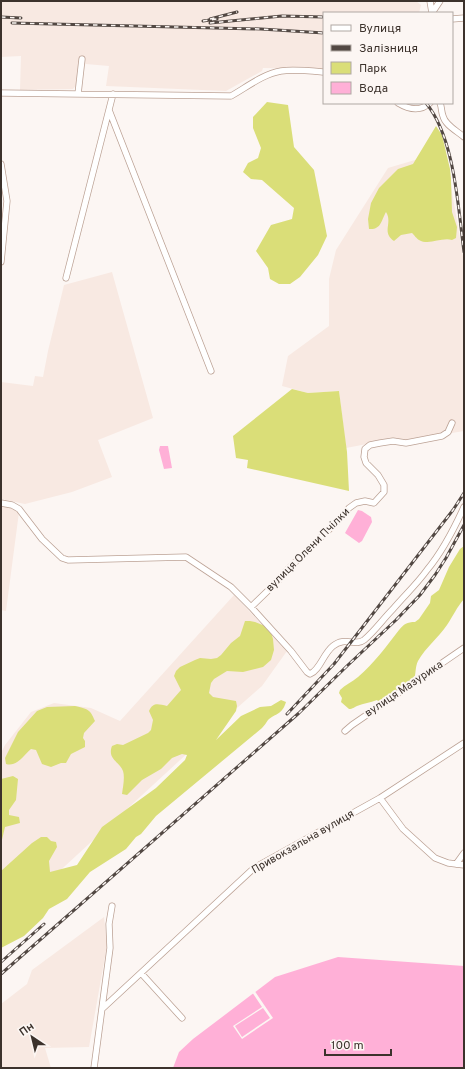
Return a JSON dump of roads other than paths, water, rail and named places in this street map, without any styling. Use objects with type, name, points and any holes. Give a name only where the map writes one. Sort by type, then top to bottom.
[{"type":"street","points":[[430,1],[432,12]]},
{"type":"street","points":[[433,12],[440,1]]},
{"type":"street","points":[[453,19],[464,18]]},
{"type":"street","points":[[78,94],[82,59]]},
{"type":"street","points":[[1,93],[231,96],[272,73],[282,71],[323,72]]},
{"type":"street","points":[[66,278],[113,94]]},
{"type":"street","points":[[400,104],[413,109],[420,109],[429,104]]},
{"type":"street","points":[[440,104],[442,116],[446,122],[464,137]]},
{"type":"street","points":[[109,110],[211,371]]},
{"type":"street","points":[[1,164],[7,201],[1,262]]},
{"type":"street","name":"вулиця Олени Пчілки","points":[[251,607],[338,521],[349,508],[356,503],[365,501],[374,503],[384,492],[384,485],[378,475],[366,463],[364,456],[365,449],[370,445],[380,443],[393,441],[406,443],[442,436],[448,432],[452,423]]},
{"type":"street","points":[[1,503],[12,505],[19,510],[42,539],[62,558],[68,560],[186,557],[231,588],[251,607],[310,674],[315,672],[326,653],[333,646],[339,642],[346,641],[357,643],[362,641],[373,631],[428,570],[444,546],[464,507]]},
{"type":"street","name":"вулиця Мазурика","points":[[345,731],[464,648]]},
{"type":"street","name":"Привокзальна вулиця","points":[[102,1009],[254,868],[380,798],[464,743]]},
{"type":"street","points":[[380,798],[403,829],[435,858],[448,863],[464,865]]},
{"type":"street","points":[[456,864],[464,853]]},
{"type":"street","points":[[94,1068],[110,948],[109,924],[112,906]]},
{"type":"street","points":[[141,973],[182,1018]]},
{"type":"water","points":[[160,446],[168,446],[172,468],[164,469],[159,450]]},
{"type":"water","points":[[358,510],[371,517],[372,522],[362,541],[359,543],[345,533]]},
{"type":"water","points":[[338,957],[464,966],[464,1068],[173,1068],[179,1052],[193,1039],[275,977]]},
{"type":"railway","points":[[210,19],[237,12]]},
{"type":"railway","points":[[210,23],[282,16],[323,17]]},
{"type":"railway","points":[[1,17],[21,18]]},
{"type":"railway","points":[[203,21],[217,19]]},
{"type":"railway","points":[[12,23],[261,29],[323,33]]},
{"type":"railway","points":[[427,104],[436,118],[449,154],[454,174],[464,252]]},
{"type":"railway","points":[[287,714],[334,664],[453,510],[464,493]]},
{"type":"railway","points":[[1,974],[299,713],[396,620],[420,595],[435,575],[464,525]]},
{"type":"railway","points":[[1,962],[44,924]]}]
